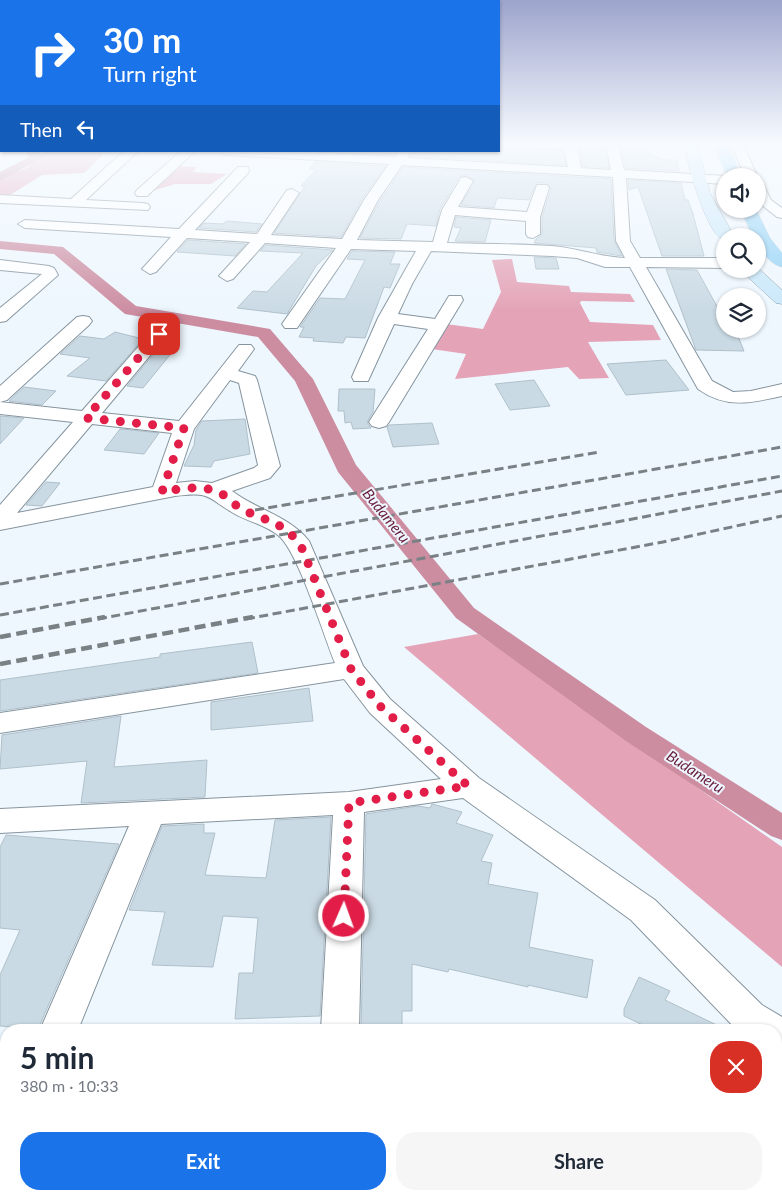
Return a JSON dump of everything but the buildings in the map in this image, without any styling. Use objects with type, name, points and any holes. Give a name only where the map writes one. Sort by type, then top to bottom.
[{"type":"main road","points":[[752,218],[755,227],[772,253],[782,262]]},
{"type":"street","points":[[18,200],[143,207]]},
{"type":"street","points":[[74,203],[77,200]]},
{"type":"street","points":[[150,269],[215,200]]},
{"type":"street","points":[[227,276],[262,238],[287,200]]},
{"type":"street","points":[[291,324],[347,244],[374,200]]},
{"type":"street","points":[[361,377],[387,318],[433,246],[455,200]]},
{"type":"street","points":[[534,250],[533,217],[538,200]]},
{"type":"street","points":[[621,200],[623,241],[633,262],[705,385],[716,394],[732,399],[782,390]]},
{"type":"street","points":[[707,200],[722,228]]},
{"type":"street","points":[[766,203],[782,214]]},
{"type":"street","points":[[450,210],[533,217]]},
{"type":"street","points":[[25,224],[347,244],[566,252],[605,262],[716,263]]},
{"type":"street","points":[[0,265],[43,269],[48,271],[50,275],[0,317]]},
{"type":"street","points":[[759,278],[782,298]]},
{"type":"street","points":[[379,422],[455,300]]},
{"type":"street","points":[[387,318],[440,324]]},
{"type":"street","points":[[0,396],[83,321]]},
{"type":"street","points":[[0,519],[159,334]]},
{"type":"street","points":[[162,492],[184,428],[245,349]]},
{"type":"street","points":[[0,523],[184,488],[214,490],[262,473],[269,466],[248,380],[226,373]]},
{"type":"street","points":[[0,408],[184,428]]},
{"type":"street","points":[[214,490],[238,507],[269,519],[294,536],[301,546],[351,669],[380,706],[468,786],[643,910],[758,1024]]},
{"type":"street","points":[[0,723],[351,669]]},
{"type":"street","points":[[0,821],[149,815],[349,803],[468,786]]},
{"type":"street","points":[[340,1024],[349,803]]},
{"type":"street","points":[[62,1024],[149,815]]},
{"type":"shaded area","points":[[512,259],[517,282],[569,286],[571,292],[630,294],[635,302],[581,301],[580,303],[590,322],[653,325],[661,340],[588,342],[609,378],[579,379],[568,367],[455,379],[466,354],[432,349],[446,324],[483,329],[501,292],[492,260]]},
{"type":"shaded area","points":[[478,634],[782,847],[782,967],[404,647]]},
{"type":"waterway","name":"Budameru","points":[[0,245],[58,250],[131,310],[264,333],[304,379],[346,467],[465,613],[636,734],[782,828]]},
{"type":"railway","points":[[0,584],[782,447]]},
{"type":"railway","points":[[255,510],[600,452]]},
{"type":"railway","points":[[0,615],[782,476]]},
{"type":"railway","points":[[98,619],[782,491]]},
{"type":"railway","points":[[246,619],[663,542],[782,516]]},
{"type":"railway","points":[[0,637],[105,617]]},
{"type":"railway","points":[[0,664],[253,617]]},
{"type":"route","points":[[159,334],[86,418],[184,428],[167,472],[162,492],[184,488],[214,490],[221,493],[238,507],[269,519],[294,536],[301,546],[351,669],[380,706],[468,786],[349,803],[344,916]]}]
